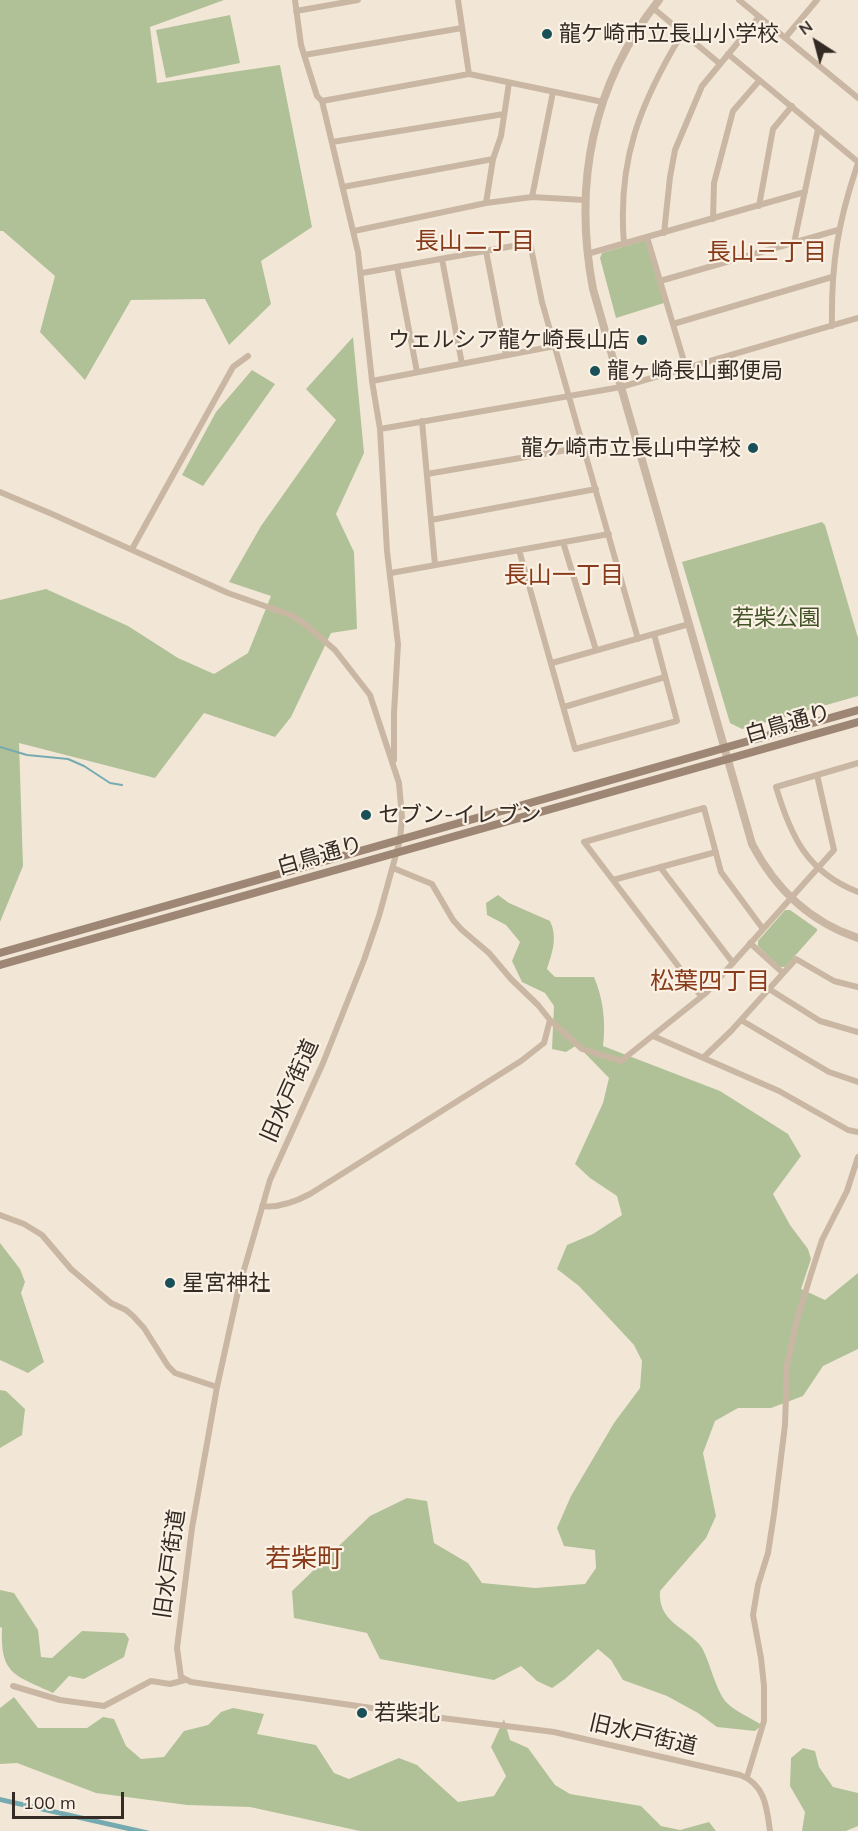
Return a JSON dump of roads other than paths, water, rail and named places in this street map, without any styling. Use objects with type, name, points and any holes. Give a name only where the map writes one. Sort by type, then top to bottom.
[{"type":"main road","name":"白鳥通り","points":[[0,953],[858,710]]},
{"type":"main road","name":"白鳥通り","points":[[0,965],[858,722]]},
{"type":"street","points":[[295,0],[304,55],[318,96],[322,101],[362,273],[372,381],[380,429],[398,644],[394,767]]},
{"type":"street","points":[[297,11],[358,0]]},
{"type":"street","points":[[458,0],[469,74]]},
{"type":"street","points":[[659,0],[619,62],[603,102],[587,168],[585,200],[587,254],[596,299],[752,844],[767,870],[791,898],[826,924],[858,938]]},
{"type":"street","points":[[739,0],[858,98]]},
{"type":"street","points":[[785,38],[817,0]]},
{"type":"street","points":[[653,8],[719,63]]},
{"type":"street","points":[[664,234],[669,177],[675,150],[702,86],[759,17]]},
{"type":"street","points":[[304,55],[462,28]]},
{"type":"street","points":[[624,244],[621,214],[624,177],[640,113],[683,32]]},
{"type":"street","points":[[728,54],[858,162],[838,230],[832,277],[832,326]]},
{"type":"street","points":[[322,101],[469,74],[603,102]]},
{"type":"street","points":[[713,219],[714,183],[733,111],[759,81]]},
{"type":"street","points":[[486,204],[493,159],[501,136],[509,83]]},
{"type":"street","points":[[532,197],[553,92]]},
{"type":"street","points":[[759,206],[773,129],[792,106]]},
{"type":"street","points":[[332,142],[504,114]]},
{"type":"street","points":[[794,243],[818,129]]},
{"type":"street","points":[[343,187],[493,159]]},
{"type":"street","points":[[587,254],[664,234],[805,192]]},
{"type":"street","points":[[354,231],[532,197],[585,200]]},
{"type":"street","points":[[660,281],[838,230]]},
{"type":"street","points":[[647,237],[686,368]]},
{"type":"street","points":[[362,273],[530,243],[542,302],[638,639]]},
{"type":"street","points":[[486,251],[506,356]]},
{"type":"street","points":[[441,259],[462,364]]},
{"type":"street","points":[[398,267],[417,372]]},
{"type":"street","points":[[673,324],[832,277]]},
{"type":"street","points":[[380,429],[621,387],[858,318]]},
{"type":"street","points":[[372,381],[555,346]]},
{"type":"street","points":[[132,549],[233,367],[248,356]]},
{"type":"street","points":[[422,421],[435,565]]},
{"type":"street","points":[[427,474],[584,447]]},
{"type":"street","points":[[431,520],[596,489]]},
{"type":"street","points":[[0,492],[228,593],[293,616],[319,635],[350,668],[370,695],[394,767]]},
{"type":"street","points":[[391,573],[609,534]]},
{"type":"street","points":[[563,542],[596,650]]},
{"type":"street","points":[[519,550],[575,749],[677,721],[654,634]]},
{"type":"street","points":[[552,663],[689,624]]},
{"type":"street","points":[[564,706],[665,677]]},
{"type":"street","points":[[858,763],[777,787],[793,836],[818,868],[837,882],[858,892]]},
{"type":"street","name":"旧水戸街道","points":[[394,767],[399,783],[402,818],[400,840],[393,868],[364,960],[323,1063],[270,1180],[238,1287],[217,1387],[192,1528],[177,1648],[180,1673],[185,1680],[434,1718],[554,1732],[747,1778]]},
{"type":"street","points":[[393,868],[432,884],[453,920],[462,930],[489,953],[550,1020],[582,1049],[621,1061],[701,996],[834,850],[817,775]]},
{"type":"street","points":[[701,996],[584,842],[704,808],[721,872],[763,929]]},
{"type":"street","points":[[613,880],[716,852]]},
{"type":"street","points":[[660,867],[733,963]]},
{"type":"street","points":[[750,943],[783,973]]},
{"type":"street","points":[[704,1057],[796,959],[834,981],[858,987]]},
{"type":"street","points":[[769,989],[820,1021],[858,1032]]},
{"type":"street","points":[[262,1206],[281,1205],[299,1200],[521,1061],[544,1043],[550,1020]]},
{"type":"street","points":[[741,1020],[829,1072],[858,1082]]},
{"type":"street","points":[[653,1036],[779,1091],[848,1130],[858,1132]]},
{"type":"street","points":[[770,1831],[763,1795],[747,1778],[764,1721],[764,1686],[753,1615],[758,1585],[768,1553],[774,1514],[785,1425],[785,1380],[797,1320],[822,1240],[847,1191],[857,1166],[858,1157]]},
{"type":"street","points":[[0,1215],[24,1224],[42,1235],[71,1269],[111,1303],[133,1316],[175,1373],[217,1387]]},
{"type":"street","points":[[13,1686],[60,1700],[104,1706],[151,1681],[170,1684],[185,1680]]},
{"type":"water","points":[[0,1797],[150,1831],[128,1831],[0,1802]]},
{"type":"waterway","points":[[0,747],[27,755],[68,759],[84,766],[110,783],[122,785]]},
{"type":"place","name":"龍ケ崎市立長山小学校","points":[[547,34]]},
{"type":"place","name":"ウェルシア龍ケ崎長山店","points":[[642,340]]},
{"type":"place","name":"龍ヶ崎長山郵便局","points":[[595,371]]},
{"type":"place","name":"龍ケ崎市立長山中学校","points":[[753,448]]},
{"type":"place","name":"セブン-イレブン","points":[[366,815]]},
{"type":"place","name":"星宮神社","points":[[170,1283]]},
{"type":"place","name":"若柴北","points":[[362,1713]]},
{"type":"district","name":"長山二丁目","points":[[475,242]]},
{"type":"district","name":"長山三丁目","points":[[767,253]]},
{"type":"district","name":"長山一丁目","points":[[564,576]]},
{"type":"district","name":"松葉四丁目","points":[[710,982]]},
{"type":"district","name":"若柴町","points":[[304,1559]]},
{"type":"park label","name":"若柴公園","points":[[776,618]]}]
